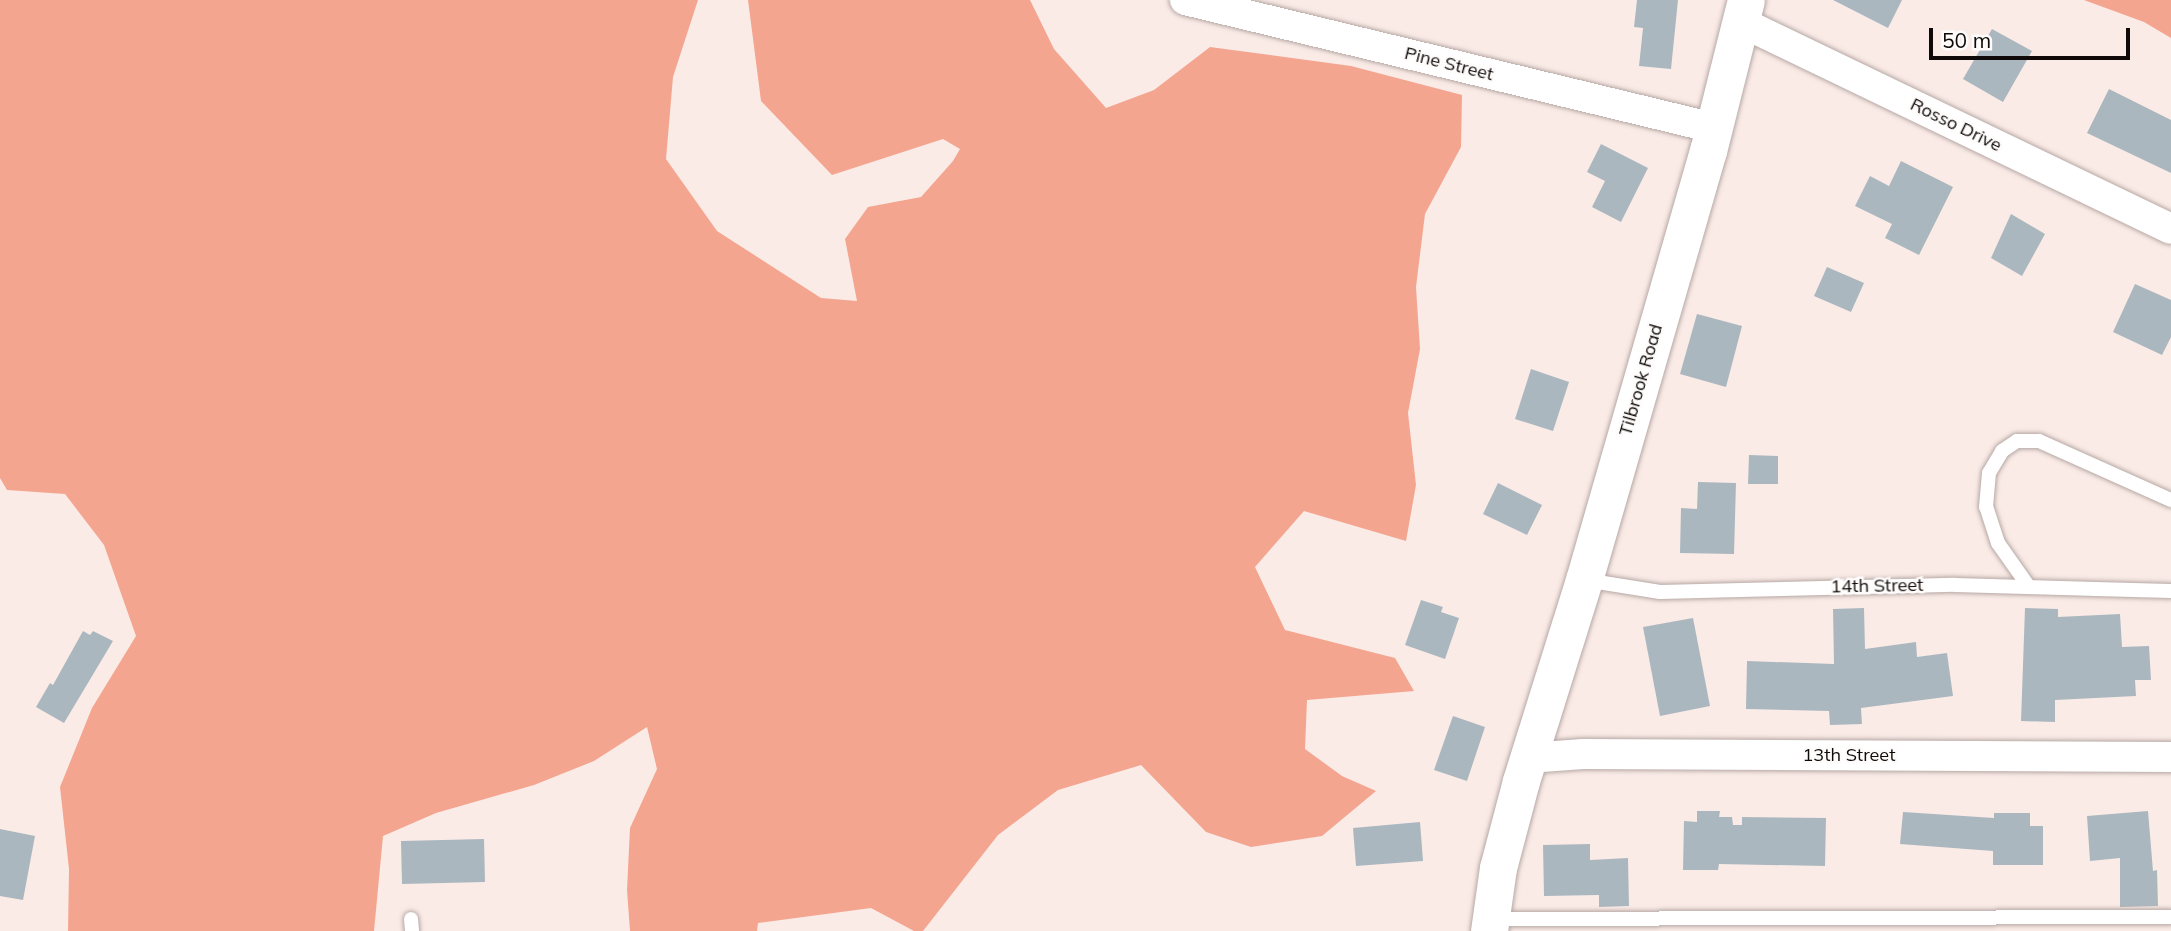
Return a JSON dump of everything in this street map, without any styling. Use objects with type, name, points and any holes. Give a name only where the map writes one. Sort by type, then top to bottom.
[{"type":"street","name":"Pine Street","points":[[1185,0],[1714,128]]},
{"type":"street","name":"Tilbrook Road","points":[[1490,925],[1498,868],[1528,758],[1584,580],[1714,128],[1744,11]]},
{"type":"street","name":"Rosso Drive","points":[[1744,11],[2171,229]]},
{"type":"street","name":"13th Street","points":[[1528,758],[1583,754],[2171,757]]},
{"type":"lane","points":[[2029,586],[1998,543],[1986,507],[1989,473],[2002,452],[2017,442],[2039,441],[2171,500]]},
{"type":"lane","name":"14th Street","points":[[1584,580],[1660,592],[1942,585],[2171,591]]},
{"type":"lane","points":[[1490,925],[2171,917]]},
{"type":"shaded area","points":[[0,0],[698,0],[673,77],[666,159],[717,231],[821,298],[857,301],[845,239],[868,207],[921,197],[953,161],[960,149],[943,139],[832,175],[761,101],[748,0],[1030,0],[1054,49],[1106,108],[1154,90],[1210,47],[1351,66],[1462,95],[1461,147],[1425,214],[1416,287],[1420,349],[1408,413],[1416,485],[1406,541],[1304,511],[1255,567],[1285,630],[1395,658],[1414,691],[1307,700],[1305,749],[1342,776],[1376,791],[1322,836],[1251,847],[1206,832],[1141,765],[1058,790],[998,835],[923,931],[914,931],[871,908],[758,923],[757,931],[630,931],[627,890],[630,828],[657,769],[647,727],[594,761],[534,785],[436,813],[383,836],[374,931],[68,931],[69,869],[60,787],[92,708],[136,636],[104,545],[65,494],[7,490],[0,478]]},
{"type":"shaded area","points":[[2084,0],[2171,0],[2171,38],[2144,22]]},
{"type":"building","points":[[1637,0],[1678,0],[1671,69],[1639,66],[1643,28],[1634,27]]},
{"type":"building","points":[[1833,0],[1902,0],[1888,28]]},
{"type":"building","points":[[1992,29],[2032,51],[2003,102],[1963,79]]},
{"type":"building","points":[[2109,89],[2171,120],[2171,173],[2087,133]]},
{"type":"building","points":[[1601,144],[1648,168],[1621,222],[1592,207],[1605,181],[1587,172]]},
{"type":"building","points":[[1901,161],[1953,187],[1919,255],[1885,238],[1892,224],[1855,206],[1870,176],[1889,186]]},
{"type":"building","points":[[2011,214],[2045,234],[2022,276],[1991,258]]},
{"type":"building","points":[[1827,267],[1864,283],[1851,312],[1814,296]]},
{"type":"building","points":[[2135,284],[2171,300],[2171,337],[2162,355],[2113,332]]},
{"type":"building","points":[[1697,314],[1742,326],[1726,387],[1680,374]]},
{"type":"building","points":[[1531,369],[1569,382],[1553,431],[1515,419]]},
{"type":"building","points":[[1749,455],[1778,456],[1778,484],[1748,484]]},
{"type":"building","points":[[1698,482],[1736,483],[1734,554],[1680,553],[1681,508],[1697,509]]},
{"type":"building","points":[[1498,483],[1542,505],[1527,535],[1483,514]]},
{"type":"building","points":[[1421,600],[1443,607],[1441,612],[1459,618],[1445,659],[1405,645]]},
{"type":"building","points":[[1864,608],[1865,649],[1916,642],[1917,657],[1947,653],[1953,696],[1861,708],[1862,724],[1830,725],[1829,711],[1746,709],[1747,661],[1834,664],[1833,609]]},
{"type":"building","points":[[2025,608],[2058,609],[2058,617],[2120,614],[2122,647],[2149,646],[2151,680],[2135,680],[2136,696],[2055,700],[2055,722],[2021,721]]},
{"type":"building","points":[[1693,618],[1710,706],[1660,716],[1643,627]]},
{"type":"building","points":[[83,631],[90,635],[93,631],[113,641],[64,723],[36,707],[50,683],[53,685]]},
{"type":"building","points":[[1453,716],[1485,727],[1467,781],[1434,770]]},
{"type":"building","points":[[1697,811],[1720,811],[1719,817],[1732,817],[1733,825],[1742,825],[1742,817],[1826,818],[1825,866],[1719,864],[1718,870],[1683,870],[1684,821],[1697,822]]},
{"type":"building","points":[[2148,811],[2153,871],[2157,870],[2158,906],[2120,907],[2120,858],[2090,861],[2087,816]]},
{"type":"building","points":[[1903,812],[1994,818],[1994,813],[2030,813],[2030,826],[2043,826],[2043,865],[1993,865],[1993,851],[1900,844]]},
{"type":"building","points":[[1420,822],[1423,861],[1356,866],[1353,828]]},
{"type":"building","points":[[0,829],[35,836],[23,900],[0,896]]},
{"type":"building","points":[[484,839],[485,882],[402,884],[401,841]]},
{"type":"building","points":[[1590,844],[1590,860],[1628,858],[1629,906],[1599,907],[1599,895],[1544,896],[1543,845]]}]
